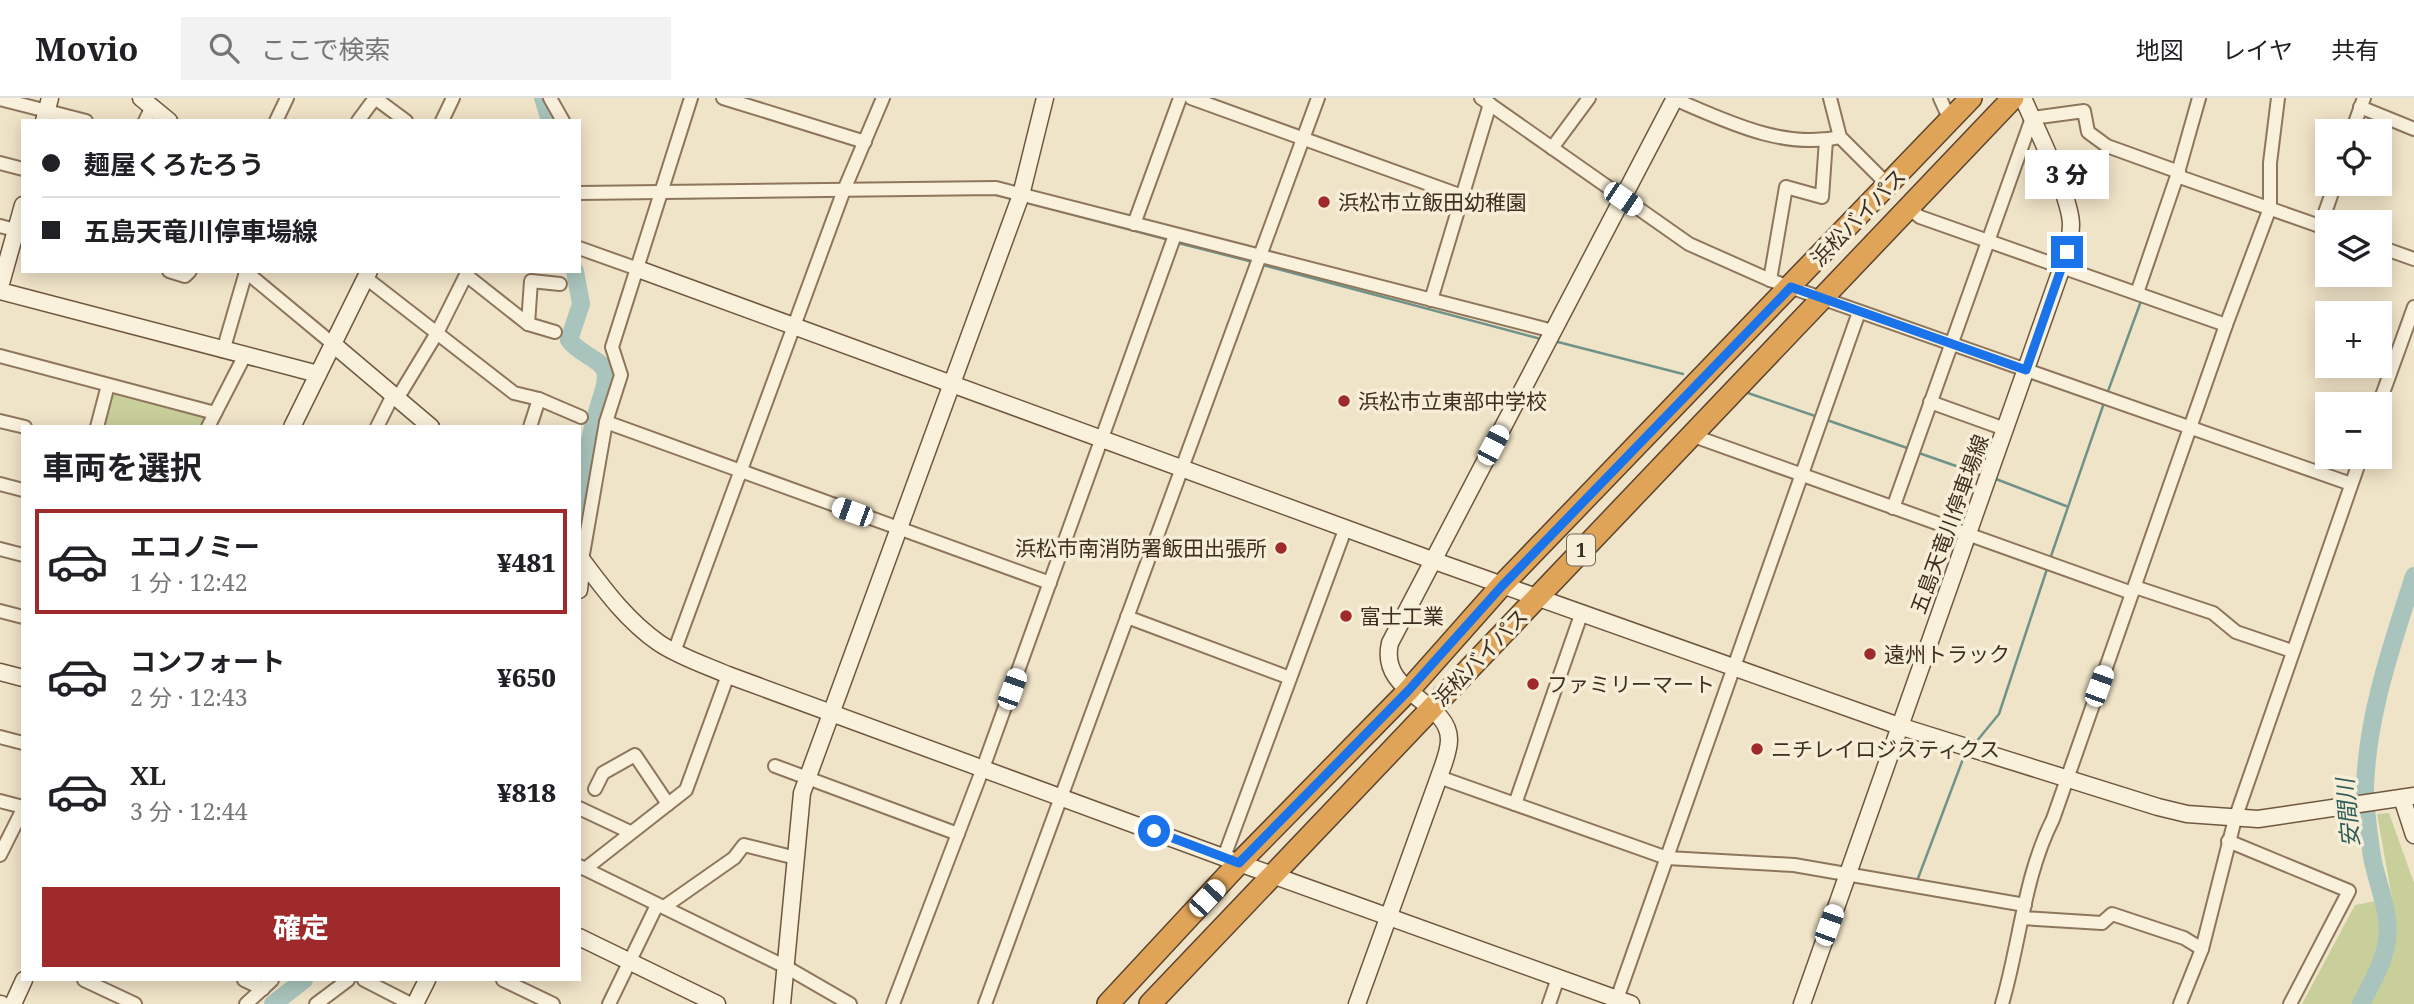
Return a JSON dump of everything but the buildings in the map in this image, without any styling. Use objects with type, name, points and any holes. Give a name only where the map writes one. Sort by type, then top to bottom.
[{"type":"highway","name":"浜松バイパス","points":[[1108,1004],[1231,860],[1408,691],[1502,586],[1971,98]]},
{"type":"highway","name":"浜松バイパス","points":[[1150,1004],[2013,98]]},
{"type":"street","points":[[272,98],[285,102],[277,119]]},
{"type":"street","points":[[359,119],[375,98],[403,119]]},
{"type":"street","points":[[443,119],[453,98]]},
{"type":"street","points":[[550,98],[562,119]]},
{"type":"street","points":[[691,98],[612,347],[621,374],[606,422],[581,558],[623,612],[674,652],[728,675],[1624,1002],[1667,858],[1859,312]]},
{"type":"street","points":[[723,98],[865,142]]},
{"type":"street","points":[[674,652],[844,190],[883,98]]},
{"type":"street","points":[[782,1004],[800,806],[806,778],[1021,195],[1045,98]]},
{"type":"street","points":[[1134,224],[1180,98]]},
{"type":"street","points":[[1191,98],[1462,196]]},
{"type":"street","points":[[985,1004],[1318,98]]},
{"type":"street","points":[[1552,148],[1589,98]]},
{"type":"street","points":[[1357,1004],[1439,777],[1449,739],[1447,727],[1392,673],[1387,654],[1395,632],[1432,560],[1674,98],[1749,130],[1789,138],[1833,138],[1888,185]]},
{"type":"street","points":[[1770,280],[1786,187],[1822,197],[1833,138],[1830,98]]},
{"type":"street","points":[[1940,98],[1950,120]]},
{"type":"street","name":"五島天竜川停車場線","points":[[1802,1004],[2071,237],[2071,221],[2064,194],[2023,98]]},
{"type":"street","points":[[2137,293],[2178,174],[2199,98]]},
{"type":"street","points":[[2002,1004],[2040,845],[2053,819],[2226,325],[2270,208],[2270,163],[2278,98]]},
{"type":"street","points":[[0,99],[79,119]]},
{"type":"street","points":[[1431,300],[1462,196],[1485,101],[1689,244],[1770,280],[2351,484]]},
{"type":"street","points":[[2356,119],[2362,102],[2414,129]]},
{"type":"street","points":[[149,106],[166,119]]},
{"type":"street","points":[[1893,508],[2032,118],[2084,111],[2088,132],[2107,146],[2315,225]]},
{"type":"street","points":[[0,163],[21,168]]},
{"type":"street","points":[[581,193],[996,188],[1553,331]]},
{"type":"street","points":[[1908,208],[1920,217],[2226,325]]},
{"type":"street","points":[[21,210],[13,229],[0,289],[223,351],[318,374]]},
{"type":"street","points":[[893,1004],[983,768],[1175,235]]},
{"type":"street","points":[[581,249],[1502,586],[1899,726],[2187,814],[2258,819],[2408,797],[2414,835]]},
{"type":"street","points":[[2392,251],[2414,259]]},
{"type":"street","points":[[223,351],[246,273]]},
{"type":"street","points":[[247,273],[429,425]]},
{"type":"street","points":[[378,425],[437,333],[467,273],[528,324],[555,332]]},
{"type":"street","points":[[293,425],[364,274],[514,393],[581,417]]},
{"type":"street","points":[[528,324],[531,281],[560,284]]},
{"type":"street","points":[[2383,392],[2414,307]]},
{"type":"street","points":[[209,425],[245,355]]},
{"type":"street","points":[[0,356],[215,413]]},
{"type":"street","points":[[98,425],[108,386]]},
{"type":"street","points":[[531,425],[539,400]]},
{"type":"street","points":[[1930,402],[2005,429]]},
{"type":"street","points":[[0,421],[21,426]]},
{"type":"street","points":[[606,422],[1050,583]]},
{"type":"street","points":[[1691,435],[1968,536],[2213,613],[2236,632],[2292,651]]},
{"type":"street","points":[[2180,1004],[2202,949],[2235,819],[2357,469]]},
{"type":"street","points":[[0,484],[21,489]]},
{"type":"street","points":[[1231,860],[1290,678],[1346,527]]},
{"type":"street","points":[[0,549],[21,554]]},
{"type":"street","points":[[0,611],[21,616]]},
{"type":"street","points":[[1516,804],[1581,612]]},
{"type":"street","points":[[1127,617],[1290,678]]},
{"type":"street","points":[[0,672],[21,677]]},
{"type":"street","points":[[728,675],[686,790],[582,868],[786,967],[850,1004]]},
{"type":"street","points":[[0,737],[21,742]]},
{"type":"street","points":[[595,789],[603,773],[635,755],[668,804]]},
{"type":"street","points":[[775,766],[958,834]]},
{"type":"street","points":[[1439,777],[1667,858],[1794,865],[1848,873],[2023,912],[2102,923],[2112,914],[2184,938],[2202,949]]},
{"type":"street","points":[[0,802],[21,807]]},
{"type":"street","points":[[581,809],[630,832]]},
{"type":"street","points":[[0,855],[21,812]]},
{"type":"street","points":[[2228,841],[2349,891],[2290,1004]]},
{"type":"street","points":[[609,1004],[661,906],[734,858],[744,845],[796,858]]},
{"type":"street","points":[[581,938],[718,1004]]},
{"type":"street","points":[[1549,1004],[1558,978]]},
{"type":"street","points":[[13,1004],[24,981]]},
{"type":"street","points":[[250,981],[268,984]]},
{"type":"street","points":[[316,1004],[347,981]]},
{"type":"street","points":[[366,981],[413,1004],[426,981]]},
{"type":"street","points":[[505,981],[553,1004]]},
{"type":"street","points":[[104,984],[135,1004]]},
{"type":"street","points":[[246,1004],[268,984]]},
{"type":"green space","points":[[110,392],[203,415],[206,421],[204,425],[102,425]]},
{"type":"green space","points":[[2389,813],[2414,883],[2414,1004],[2302,1004],[2355,905],[2392,898],[2377,814]]},
{"type":"waterway","points":[[543,98],[549,119]]},
{"type":"waterway","points":[[2190,152],[2206,98]]},
{"type":"waterway","points":[[992,194],[1013,199]]},
{"type":"waterway","points":[[667,198],[695,198]]},
{"type":"waterway","points":[[1026,202],[1169,240]]},
{"type":"waterway","points":[[1178,243],[1253,262]]},
{"type":"waterway","points":[[2144,292],[2157,255]]},
{"type":"waterway","points":[[1263,265],[1541,339]]},
{"type":"waterway","points":[[575,273],[581,304],[569,340],[603,367],[606,378],[590,441],[581,494]]},
{"type":"waterway","points":[[2107,394],[2141,301]]},
{"type":"waterway","points":[[1554,341],[1683,374]]},
{"type":"waterway","points":[[1748,393],[1818,417]]},
{"type":"waterway","points":[[2050,559],[2104,403]]},
{"type":"waterway","points":[[1824,419],[1910,449]]},
{"type":"waterway","points":[[1916,452],[1979,474]]},
{"type":"waterway","points":[[1996,479],[2066,506]]},
{"type":"waterway","points":[[1976,742],[1999,714],[2047,569]]},
{"type":"waterway","name":"安間川","points":[[2361,1004],[2383,957],[2388,930],[2368,832],[2365,788],[2370,734],[2382,680],[2414,576]]},
{"type":"waterway","points":[[1915,881],[1963,759],[1968,753]]},
{"type":"waterway","points":[[273,1004],[303,981]]},
{"type":"place","name":"浜松市立飯田幼稚園","points":[[1324,202]]},
{"type":"place","name":"浜松市立東部中学校","points":[[1344,401]]},
{"type":"place","name":"浜松市南消防署飯田出張所","points":[[1281,548]]},
{"type":"place","name":"富士工業","points":[[1346,616]]},
{"type":"place","name":"遠州トラック","points":[[1870,654]]},
{"type":"place","name":"ファミリーマート","points":[[1533,684]]},
{"type":"place","name":"ニチレイロジスティクス","points":[[1757,749]]},
{"type":"route","points":[[1154,831],[1239,863],[1408,691],[1502,586],[1791,287],[2026,370],[2067,252]]}]
